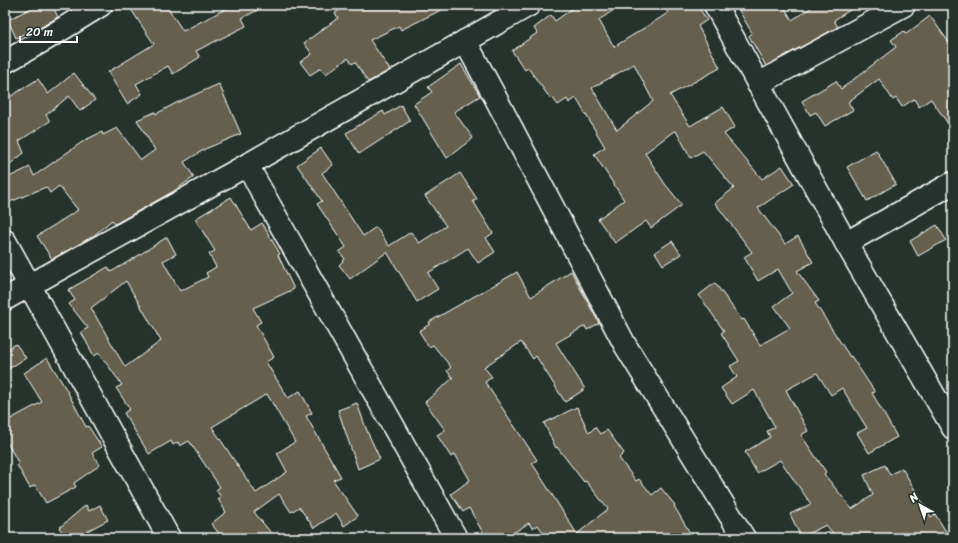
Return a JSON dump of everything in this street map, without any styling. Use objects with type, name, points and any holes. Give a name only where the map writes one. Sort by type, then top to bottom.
[{"type":"street","points":[[5,62],[42,42],[101,5]]},
{"type":"street","points":[[5,299],[529,5]]},
{"type":"street","points":[[715,5],[846,243],[953,428]]},
{"type":"street","points":[[758,84],[904,5]]},
{"type":"street","points":[[465,41],[625,345],[744,538]]},
{"type":"street","points":[[247,164],[456,538]]},
{"type":"street","points":[[846,243],[953,183]]},
{"type":"street","points":[[5,242],[169,538]]},
{"type":"building","points":[[37,5],[52,5],[58,17],[30,34],[29,31],[16,38],[8,20]]},
{"type":"building","points":[[128,5],[166,5],[183,31],[233,5],[268,5],[242,18],[246,26],[196,51],[200,57],[173,74],[168,66],[136,84],[142,94],[127,104],[108,72],[154,44]]},
{"type":"building","points":[[347,5],[451,5],[401,30],[399,26],[370,40],[390,70],[368,82],[355,62],[352,64],[348,58],[326,74],[321,68],[310,75],[300,62],[312,54],[304,43],[338,18],[335,13]]},
{"type":"building","points":[[577,5],[621,5],[599,20],[614,47],[668,13],[663,5],[697,5],[707,20],[698,26],[720,68],[670,95],[690,126],[723,107],[735,127],[724,134],[762,179],[782,166],[794,184],[758,208],[785,244],[798,236],[813,262],[797,271],[819,301],[815,303],[875,392],[872,393],[897,437],[869,453],[857,433],[867,428],[842,388],[831,395],[817,373],[786,390],[808,431],[801,435],[826,472],[824,474],[852,509],[873,495],[864,475],[885,465],[890,475],[902,468],[931,517],[935,514],[950,538],[837,538],[826,525],[801,537],[790,514],[811,504],[780,460],[757,473],[745,452],[770,437],[767,431],[775,427],[754,390],[732,404],[721,388],[737,377],[730,366],[739,361],[721,333],[724,331],[699,295],[715,283],[742,320],[744,319],[760,345],[790,328],[774,306],[792,293],[778,269],[758,281],[744,257],[752,252],[715,203],[734,188],[703,151],[691,158],[676,131],[645,153],[665,184],[682,205],[651,228],[646,221],[615,243],[598,219],[624,200],[594,154],[605,147],[576,98],[569,103],[567,99],[558,105],[552,97],[550,98],[528,68],[525,70],[512,51],[537,33],[534,28],[551,15],[555,21]],"holes":[[[634,64],[653,101],[617,130],[592,88]]]},
{"type":"building","points":[[736,5],[783,5],[792,20],[815,5],[858,5],[834,20],[838,27],[766,66],[749,36],[752,33]]},
{"type":"building","points":[[930,16],[953,48],[953,131],[931,99],[919,107],[914,99],[902,107],[896,98],[893,100],[879,79],[848,102],[853,110],[825,126],[816,112],[810,115],[802,101],[836,81],[841,89],[896,47],[891,40],[904,31],[906,34]]},
{"type":"building","points":[[461,64],[480,96],[454,112],[473,138],[447,158],[414,104],[432,92],[428,87]]},
{"type":"building","points":[[74,73],[95,100],[80,111],[69,96],[46,115],[50,121],[19,141],[24,153],[5,168],[5,100],[38,79],[48,94]]},
{"type":"building","points":[[219,84],[241,134],[205,149],[184,162],[194,177],[174,191],[115,224],[112,220],[92,237],[52,259],[37,236],[78,210],[59,186],[50,193],[46,187],[5,204],[5,179],[30,167],[34,176],[85,140],[102,132],[103,135],[117,128],[141,160],[155,150],[137,120],[155,112],[156,114],[176,103]]},
{"type":"building","points":[[401,105],[410,121],[359,154],[346,133],[383,111],[385,115]]},
{"type":"building","points":[[321,148],[333,165],[322,173],[363,236],[376,227],[389,246],[411,232],[419,243],[446,226],[425,196],[460,173],[477,199],[473,201],[493,233],[486,238],[495,252],[478,263],[468,248],[428,273],[438,289],[417,302],[387,252],[350,279],[339,265],[345,259],[339,252],[346,247],[317,204],[322,201],[297,165]]},
{"type":"building","points":[[876,150],[896,184],[867,201],[847,167]]},
{"type":"building","points":[[231,197],[251,230],[262,223],[280,254],[278,255],[294,289],[253,308],[261,322],[256,325],[274,357],[266,362],[288,398],[300,391],[312,413],[306,416],[341,477],[333,480],[358,516],[344,526],[336,513],[314,528],[299,507],[291,512],[279,494],[254,512],[275,538],[223,538],[211,524],[226,512],[218,499],[221,497],[216,490],[220,487],[189,441],[180,446],[178,442],[173,445],[171,441],[149,454],[124,413],[130,409],[116,388],[122,385],[99,353],[94,356],[81,332],[88,328],[69,304],[75,300],[68,290],[108,267],[111,272],[167,237],[176,254],[163,261],[180,291],[208,277],[206,273],[216,267],[209,254],[215,251],[195,219]],"holes":[[[126,281],[161,341],[125,367],[91,308]],[[267,394],[295,442],[277,453],[287,472],[256,493],[212,427]]]},
{"type":"building","points":[[937,225],[946,240],[918,256],[910,241]]},
{"type":"building","points":[[672,241],[681,254],[663,265],[655,252]]},
{"type":"building","points":[[571,271],[599,323],[587,330],[585,326],[556,343],[585,389],[565,402],[536,356],[533,359],[521,342],[484,367],[492,377],[485,382],[537,460],[532,463],[577,534],[608,509],[586,481],[584,482],[557,447],[556,448],[544,423],[577,407],[589,433],[595,427],[600,434],[607,430],[624,453],[619,458],[636,481],[639,479],[652,495],[661,488],[675,505],[674,506],[693,538],[547,538],[538,525],[532,528],[529,523],[505,538],[486,538],[469,508],[463,512],[451,494],[470,480],[455,454],[451,457],[437,435],[445,430],[425,402],[453,378],[447,371],[451,367],[433,345],[429,347],[419,331],[430,324],[429,322],[517,272],[531,297]]},
{"type":"building","points":[[16,344],[26,358],[5,371],[5,351]]},
{"type":"building","points":[[47,358],[66,389],[86,427],[88,426],[102,447],[92,453],[100,465],[74,483],[76,487],[46,503],[35,485],[30,488],[17,465],[19,464],[5,439],[5,422],[42,402],[24,373]]},
{"type":"building","points":[[357,403],[367,431],[380,459],[358,469],[338,410]]},
{"type":"building","points":[[86,505],[89,511],[100,505],[108,520],[87,531],[92,538],[68,538],[59,528]]}]
